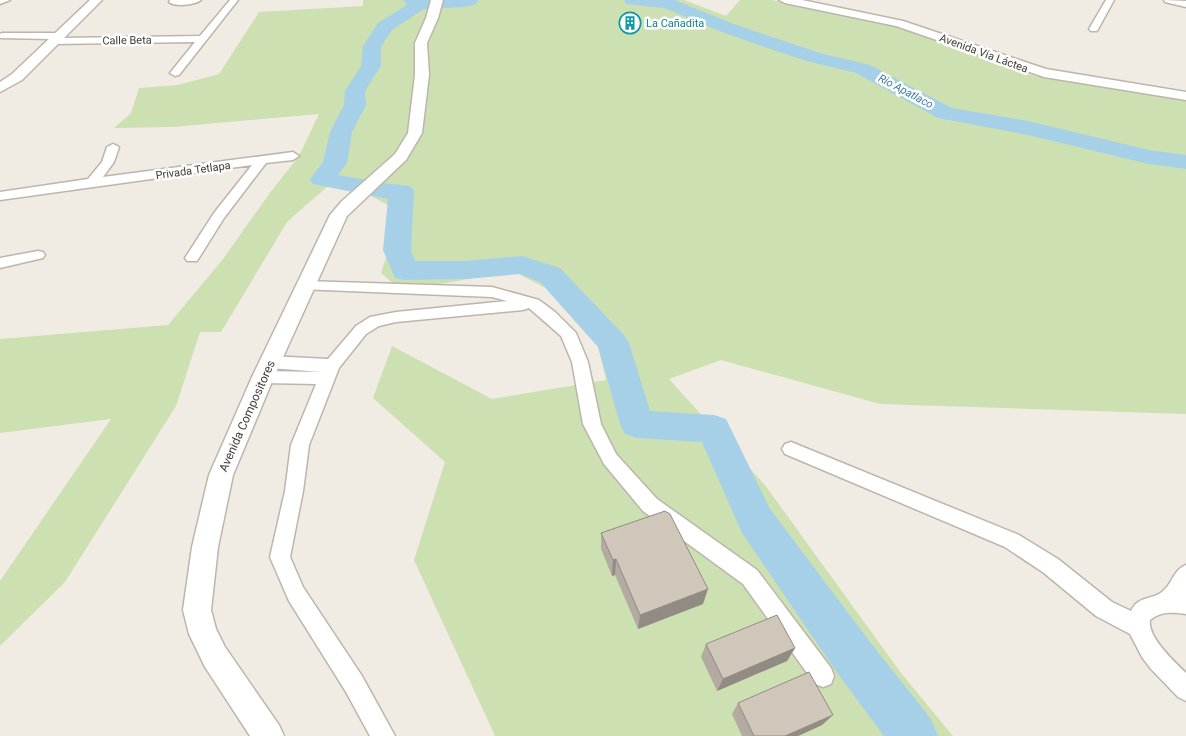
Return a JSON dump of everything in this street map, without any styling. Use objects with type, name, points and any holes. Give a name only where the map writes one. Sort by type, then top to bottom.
[{"type":"street","points":[[0,1],[4,0]]},
{"type":"street","points":[[0,88],[17,77],[96,0]]},
{"type":"street","points":[[173,2],[198,0]]},
{"type":"street","points":[[176,73],[201,39],[234,0]]},
{"type":"street","name":"Avenida Vía Láctea","points":[[785,0],[904,25],[1044,73],[1186,96]]},
{"type":"street","points":[[1094,28],[1110,0]]},
{"type":"street","points":[[1168,0],[1186,4]]},
{"type":"street","name":"Avenida Compositores","points":[[268,736],[215,657],[203,634],[197,610],[205,546],[221,475],[267,369],[339,215],[347,204],[406,151],[415,133],[422,75],[421,43],[434,10]]},
{"type":"street","name":"Calle Beta","points":[[2,36],[201,39]]},
{"type":"street","points":[[92,183],[108,162],[113,147]]},
{"type":"street","name":"Privada Tetlapa","points":[[0,196],[293,156]]},
{"type":"street","points":[[192,258],[219,216],[262,160]]},
{"type":"street","points":[[0,263],[38,255]]},
{"type":"street","points":[[305,286],[492,292],[534,304],[568,333],[580,362],[592,424],[610,459],[650,505],[750,577],[823,676]]},
{"type":"street","points":[[383,736],[354,684],[296,594],[280,557],[294,491],[300,445],[330,371],[361,330],[375,321],[396,317],[534,304]]},
{"type":"street","points":[[267,369],[330,371]]},
{"type":"street","points":[[791,449],[1012,541],[1051,566],[1104,609],[1137,626]]},
{"type":"street","points":[[1186,575],[1178,602],[1155,604],[1143,609],[1137,626],[1144,642],[1186,689]]},
{"type":"green space","points":[[363,0],[684,0],[726,16],[740,0],[772,0],[898,26],[1034,76],[1186,99],[1186,414],[880,404],[721,360],[669,379],[765,485],[901,673],[953,736],[495,736],[414,560],[445,462],[373,398],[392,346],[492,399],[606,380],[590,311],[513,271],[402,291],[381,273],[401,212],[337,178],[287,222],[221,332],[200,332],[176,406],[65,582],[0,646],[0,581],[111,419],[0,433],[0,339],[168,325],[223,259],[269,194],[299,156],[319,114],[173,127],[114,128],[131,113],[139,88],[178,85],[219,74],[259,12],[363,6]]},
{"type":"building","points":[[665,511],[670,514],[708,589],[640,615],[616,559],[613,560],[601,533]]},
{"type":"building","points":[[777,615],[795,648],[723,679],[706,644]]},
{"type":"building","points":[[809,672],[833,715],[785,736],[754,736],[738,703]]},
{"type":"waterway","name":"Rio Apatlaco","points":[[411,0],[420,4]]},
{"type":"waterway","name":"Rio Apatlaco","points":[[420,4],[464,2],[470,0]]},
{"type":"waterway","name":"Rio Apatlaco","points":[[632,0],[667,3],[725,27],[774,44],[814,57],[863,69],[946,113],[1028,128],[1149,157],[1186,162]]},
{"type":"waterway","points":[[420,4],[384,27],[381,35],[372,46],[371,66],[355,91],[355,105],[341,132],[335,163],[322,179],[383,191],[401,191],[397,250],[405,271],[466,270],[522,265],[550,275],[613,343],[637,424],[714,429],[756,521],[854,658],[914,736]]},
{"type":"place","name":"La Cañadita","points":[[630,23]]}]
